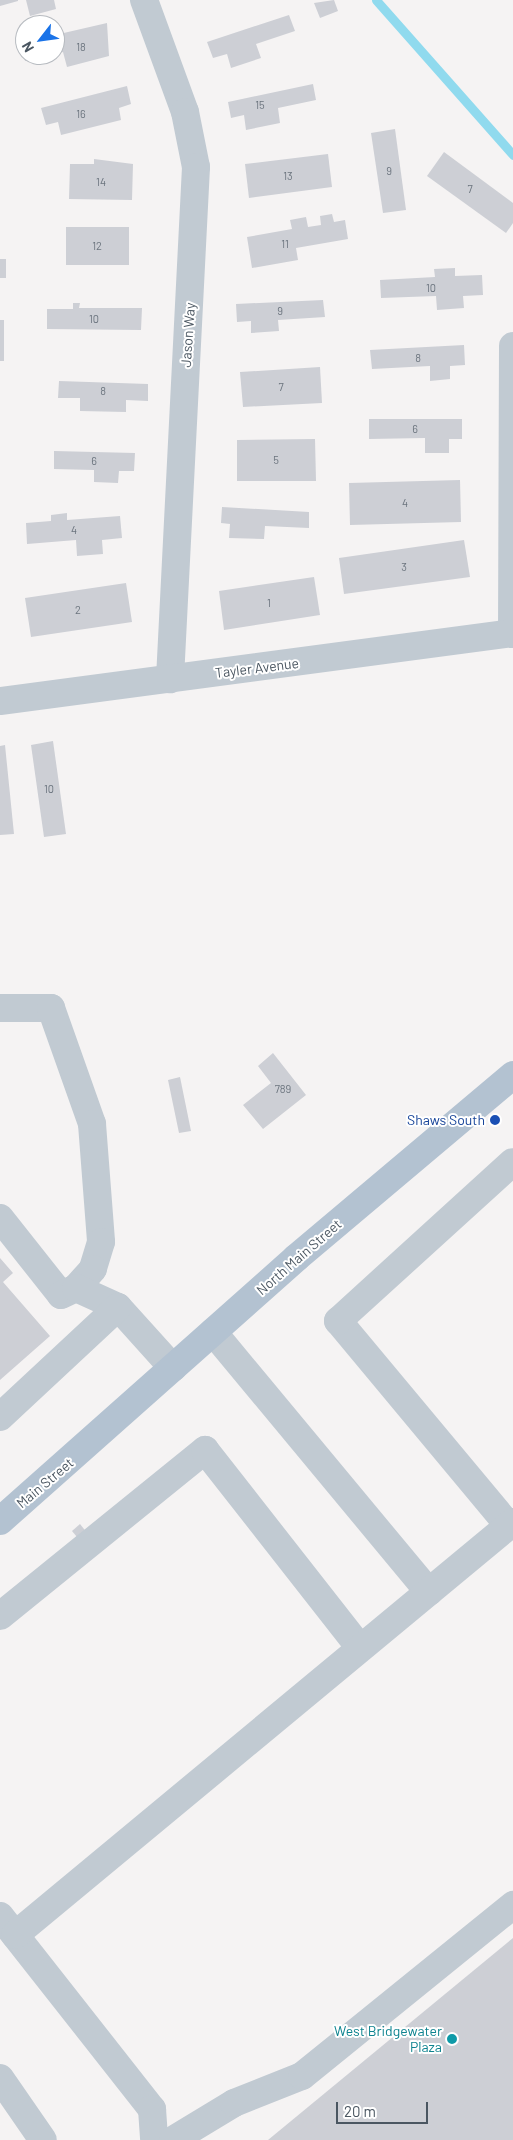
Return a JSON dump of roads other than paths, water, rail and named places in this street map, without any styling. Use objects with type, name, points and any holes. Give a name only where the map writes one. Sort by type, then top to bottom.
[{"type":"main road","name":"North Main Street","points":[[90,1445],[213,1332],[513,1075]]},
{"type":"main road","name":"Main Street","points":[[0,1521],[90,1445]]},
{"type":"street","name":"Jason Way","points":[[144,0],[185,112],[196,167],[170,679]]},
{"type":"street","points":[[513,346],[509,585],[513,634]]},
{"type":"street","name":"Tayler Avenue","points":[[0,701],[513,634]]},
{"type":"street","points":[[0,1008],[51,1008],[92,1124],[101,1242],[93,1269],[76,1288],[61,1295],[0,1218]]},
{"type":"street","points":[[154,2140],[152,2109],[7,1926],[360,1648],[511,1524],[338,1321],[513,1162]]},
{"type":"street","points":[[76,1288],[118,1307],[173,1368]]},
{"type":"street","points":[[0,1417],[118,1307]]},
{"type":"street","points":[[213,1332],[429,1592]]},
{"type":"street","points":[[0,1616],[204,1450],[360,1648]]},
{"type":"street","points":[[173,2140],[234,2103],[302,2076],[513,1905]]},
{"type":"street","points":[[0,2078],[43,2140]]},
{"type":"waterway","points":[[376,0],[513,155]]},
{"type":"place","name":"Shaws South","points":[[495,1120]]},
{"type":"place","name":"West Bridgewater Plaza","points":[[452,2039]]}]
